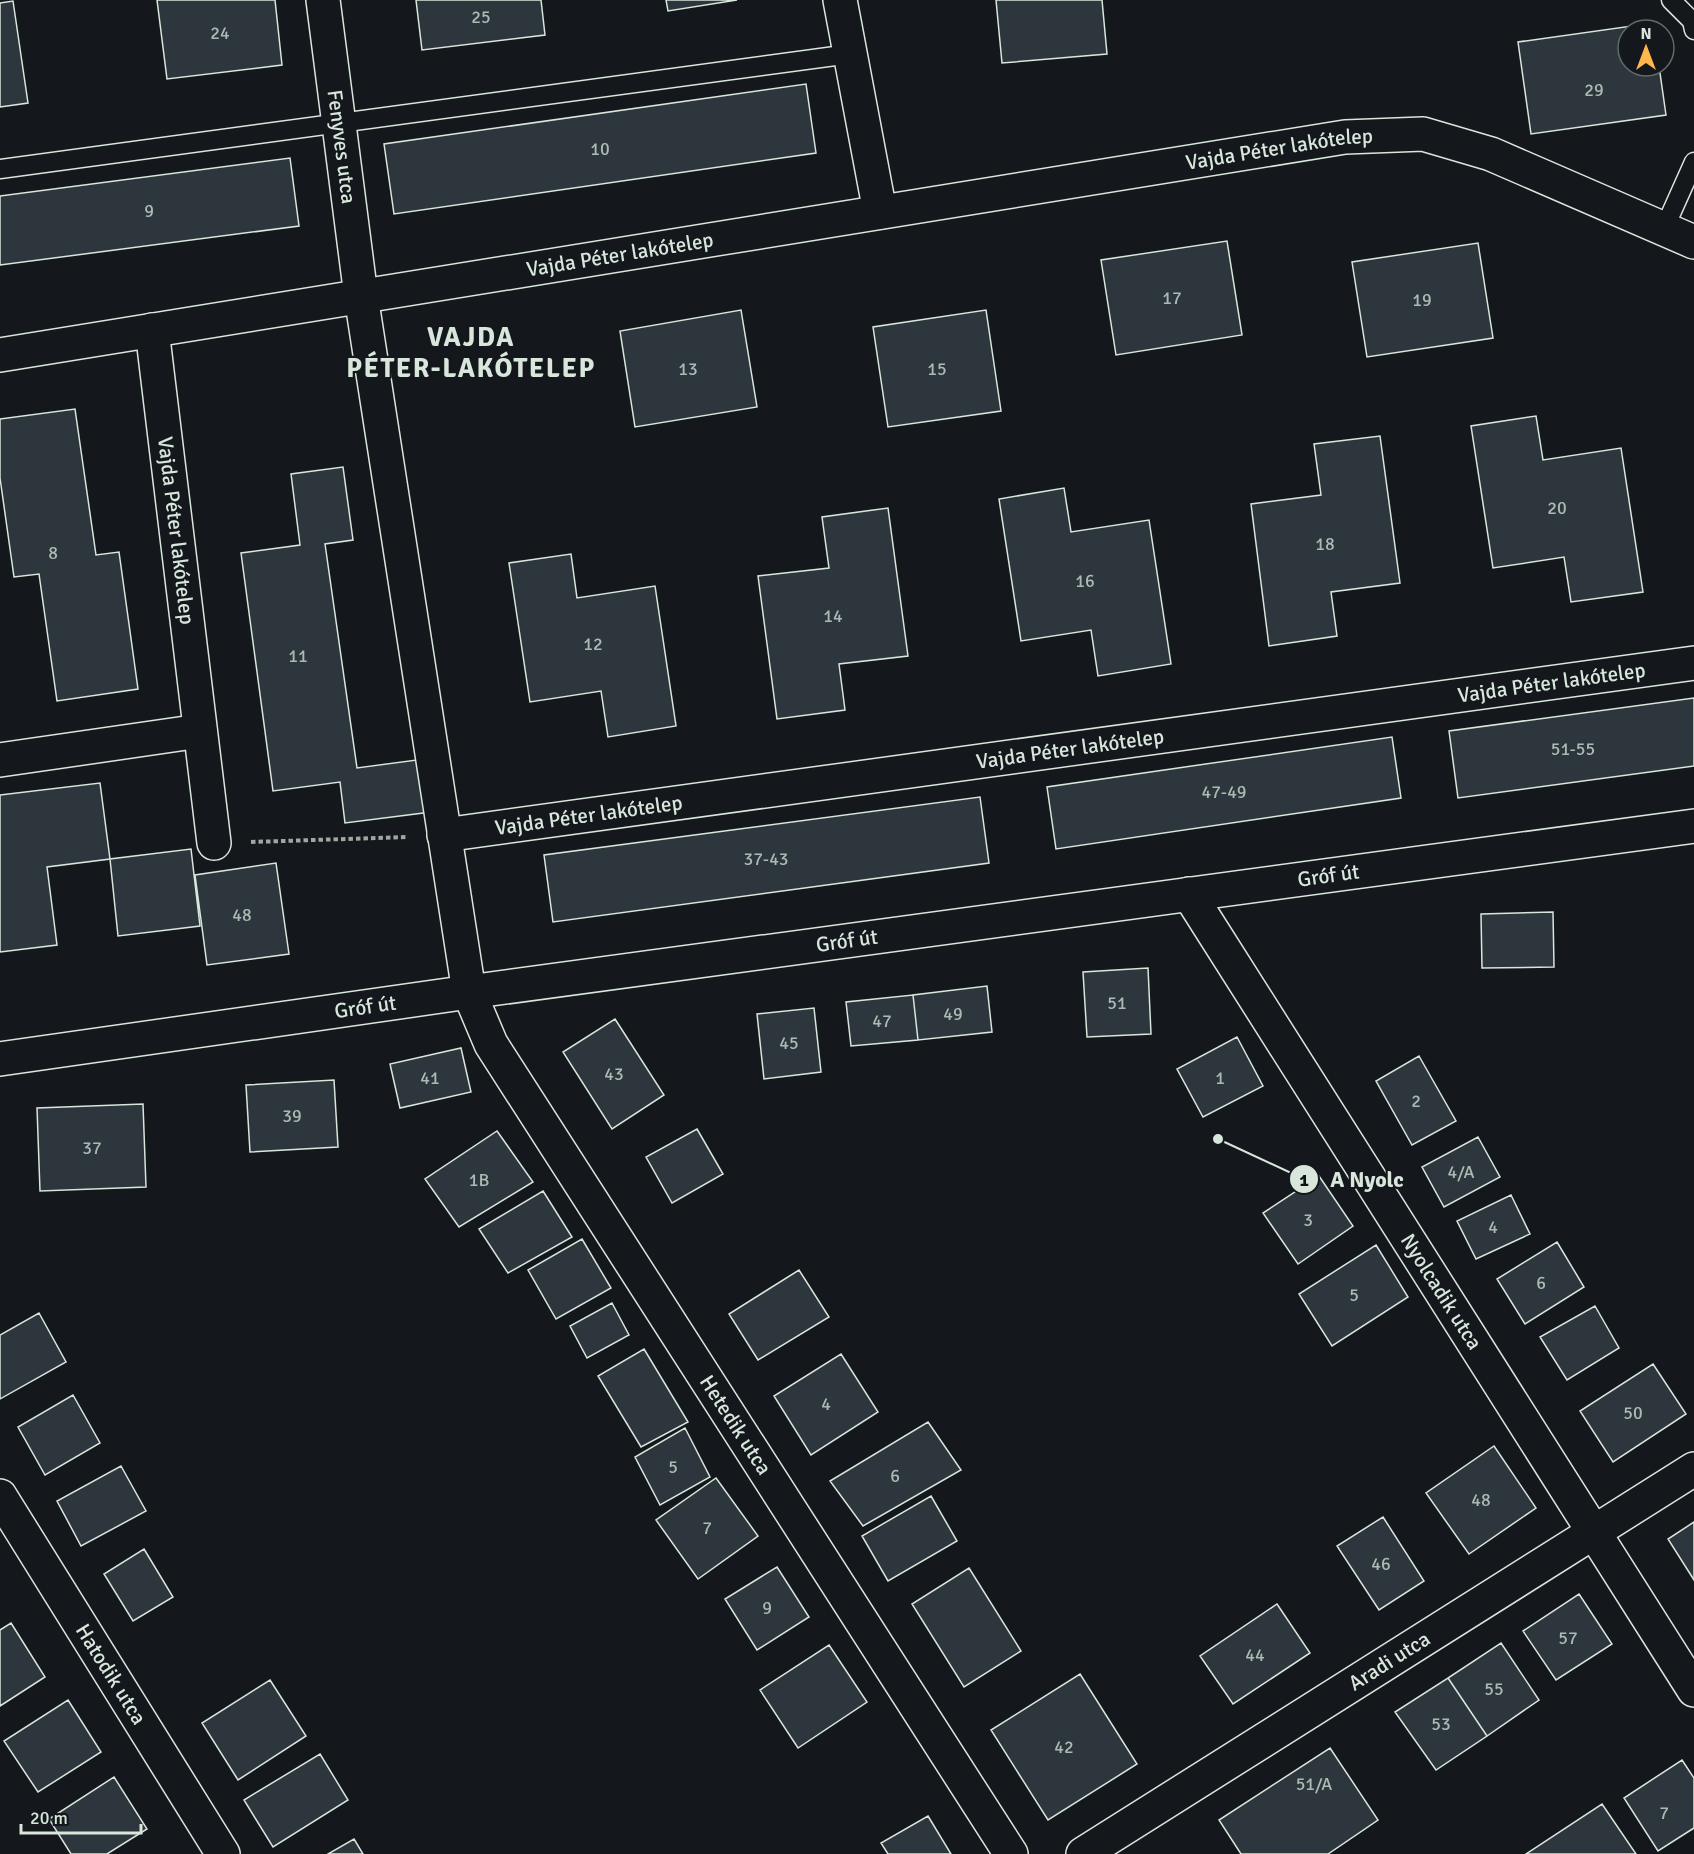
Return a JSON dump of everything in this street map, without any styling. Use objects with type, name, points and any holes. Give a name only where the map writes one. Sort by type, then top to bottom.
[{"type":"street","name":"Fenyves utca","points":[[323,0],[361,296]]},
{"type":"street","points":[[840,0],[880,212]]},
{"type":"street","name":"Vajda Péter lakótelep","points":[[0,354],[1345,137],[1423,134],[1491,154],[1694,242]]},
{"type":"street","points":[[361,296],[469,992]]},
{"type":"street","name":"Vajda Péter lakótelep","points":[[152,330],[214,843]]},
{"type":"street","name":"Vajda Péter lakótelep","points":[[444,835],[1694,663]]},
{"type":"street","points":[[0,760],[200,731]]},
{"type":"street","name":"Gróf út","points":[[0,1059],[469,992],[1694,826]]},
{"type":"street","name":"Nyolcadik utca","points":[[1189,894],[1694,1690]]},
{"type":"street","name":"Hetedik utca","points":[[469,992],[491,1044],[1011,1854]]},
{"type":"street","name":"Aradi utca","points":[[1083,1854],[1694,1469]]},
{"type":"street","name":"Hatodik utca","points":[[0,1496],[223,1854]]},
{"type":"lane","points":[[1671,0],[1692,21],[1694,30]]},
{"type":"lane","points":[[0,169],[850,54]]},
{"type":"lane","points":[[1664,229],[1694,162]]},
{"type":"path","points":[[214,843],[444,835]]},
{"type":"building","points":[[157,0],[275,0],[282,65],[167,79]]},
{"type":"building","points":[[416,0],[541,0],[545,35],[422,50]]},
{"type":"building","points":[[666,0],[737,0],[668,11]]},
{"type":"building","points":[[996,0],[1102,0],[1107,54],[1002,63]]},
{"type":"building","points":[[13,1],[28,103],[0,107],[0,3]]},
{"type":"building","points":[[1616,28],[1616,78],[1661,78],[1666,115],[1531,134],[1518,42]]},
{"type":"building","points":[[806,84],[816,153],[394,214],[384,144]]},
{"type":"building","points":[[290,158],[299,226],[0,265],[0,196]]},
{"type":"building","points":[[1227,241],[1242,335],[1116,355],[1101,260]]},
{"type":"building","points":[[1478,243],[1493,338],[1367,357],[1352,262]]},
{"type":"building","points":[[741,310],[757,407],[635,427],[620,331]]},
{"type":"building","points":[[986,310],[1001,411],[888,427],[873,327]]},
{"type":"building","points":[[75,409],[96,555],[119,552],[138,689],[57,701],[39,574],[14,577],[0,478],[0,419]]},
{"type":"building","points":[[1536,416],[1543,460],[1621,448],[1643,592],[1571,602],[1564,557],[1493,568],[1471,426]]},
{"type":"building","points":[[1380,436],[1400,583],[1331,592],[1337,636],[1269,646],[1251,504],[1321,495],[1314,444]]},
{"type":"building","points":[[343,467],[353,540],[325,544],[357,768],[424,759],[431,812],[345,823],[340,782],[273,791],[241,553],[300,545],[291,474]]},
{"type":"building","points":[[1064,488],[1071,532],[1149,520],[1171,664],[1098,676],[1091,630],[1021,641],[999,499]]},
{"type":"building","points":[[888,508],[908,656],[839,664],[845,710],[777,719],[758,576],[829,568],[822,517]]},
{"type":"building","points":[[571,554],[577,598],[655,586],[676,726],[608,737],[601,691],[530,702],[509,563]]},
{"type":"building","points":[[1694,698],[1694,766],[1458,798],[1449,731]]},
{"type":"building","points":[[1392,737],[1401,798],[1056,849],[1047,787]]},
{"type":"building","points":[[100,783],[110,859],[47,867],[57,945],[0,952],[0,795]]},
{"type":"building","points":[[980,797],[989,863],[553,922],[544,855]]},
{"type":"building","points":[[191,849],[200,926],[118,936],[110,859]]},
{"type":"building","points":[[276,863],[289,954],[207,965],[195,875]]},
{"type":"building","points":[[1553,912],[1554,967],[1482,968],[1481,914]]},
{"type":"building","points":[[1148,968],[1151,1034],[1087,1037],[1083,972]]},
{"type":"building","points":[[987,986],[992,1032],[918,1040],[913,995]]},
{"type":"building","points":[[913,995],[918,1040],[851,1046],[846,1002]]},
{"type":"building","points":[[814,1008],[821,1072],[764,1079],[757,1014]]},
{"type":"building","points":[[615,1019],[664,1095],[612,1129],[563,1052]]},
{"type":"building","points":[[1237,1037],[1263,1086],[1203,1117],[1177,1069]]},
{"type":"building","points":[[461,1048],[471,1092],[400,1108],[390,1064]]},
{"type":"building","points":[[1419,1056],[1456,1121],[1412,1145],[1376,1081]]},
{"type":"building","points":[[334,1080],[338,1147],[250,1152],[246,1085]]},
{"type":"building","points":[[143,1104],[146,1187],[40,1191],[37,1108]]},
{"type":"building","points":[[697,1129],[723,1174],[672,1203],[646,1157]]},
{"type":"building","points":[[497,1131],[533,1182],[459,1227],[425,1179]]},
{"type":"building","points":[[1478,1137],[1500,1177],[1444,1207],[1422,1167]]},
{"type":"building","points":[[1319,1176],[1353,1226],[1298,1264],[1263,1213]]},
{"type":"building","points":[[543,1191],[572,1237],[508,1273],[479,1229]]},
{"type":"building","points":[[1511,1195],[1530,1234],[1476,1259],[1457,1221]]},
{"type":"building","points":[[582,1239],[611,1288],[556,1319],[528,1270]]},
{"type":"building","points":[[1557,1242],[1584,1287],[1525,1324],[1497,1279]]},
{"type":"building","points":[[1376,1245],[1408,1297],[1332,1346],[1299,1294]]},
{"type":"building","points":[[799,1270],[829,1317],[758,1360],[729,1314]]},
{"type":"building","points":[[612,1303],[629,1335],[587,1358],[570,1326]]},
{"type":"building","points":[[1595,1306],[1619,1348],[1567,1380],[1540,1337]]},
{"type":"building","points":[[39,1313],[66,1362],[0,1399],[0,1335]]},
{"type":"building","points":[[644,1349],[688,1422],[641,1447],[598,1376]]},
{"type":"building","points":[[841,1354],[878,1412],[811,1455],[774,1396]]},
{"type":"building","points":[[1653,1364],[1686,1414],[1613,1462],[1580,1411]]},
{"type":"building","points":[[73,1395],[100,1443],[45,1475],[18,1427]]},
{"type":"building","points":[[928,1422],[961,1470],[863,1526],[830,1481]]},
{"type":"building","points":[[685,1428],[710,1477],[660,1505],[635,1457]]},
{"type":"building","points":[[1494,1446],[1536,1508],[1469,1554],[1426,1493]]},
{"type":"building","points":[[121,1466],[146,1511],[81,1546],[57,1501]]},
{"type":"building","points":[[716,1478],[758,1536],[698,1579],[656,1520]]},
{"type":"building","points":[[931,1496],[957,1541],[888,1581],[862,1536]]},
{"type":"building","points":[[1383,1517],[1424,1581],[1379,1610],[1337,1546]]},
{"type":"building","points":[[1694,1522],[1694,1580],[1668,1539]]},
{"type":"building","points":[[144,1549],[173,1597],[133,1621],[104,1574]]},
{"type":"building","points":[[777,1567],[809,1617],[757,1650],[725,1599]]},
{"type":"building","points":[[969,1568],[1021,1651],[964,1687],[912,1604]]},
{"type":"building","points":[[1579,1594],[1612,1644],[1556,1680],[1523,1631]]},
{"type":"building","points":[[1277,1604],[1310,1653],[1233,1704],[1200,1656]]},
{"type":"building","points":[[11,1623],[45,1677],[0,1706],[0,1630]]},
{"type":"building","points":[[1501,1643],[1539,1700],[1487,1736],[1448,1678]]},
{"type":"building","points":[[829,1645],[867,1702],[798,1748],[760,1690]]},
{"type":"building","points":[[1080,1674],[1137,1764],[1048,1820],[991,1730]]},
{"type":"building","points":[[1448,1678],[1487,1736],[1436,1770],[1395,1712]]},
{"type":"building","points":[[270,1680],[306,1736],[238,1780],[202,1723]]},
{"type":"building","points":[[68,1700],[101,1752],[38,1792],[4,1741]]},
{"type":"building","points":[[1330,1748],[1378,1820],[1328,1854],[1241,1854],[1219,1820]]},
{"type":"building","points":[[320,1754],[348,1800],[273,1847],[244,1800]]},
{"type":"building","points":[[1682,1760],[1694,1778],[1694,1828],[1658,1851],[1624,1798]]},
{"type":"building","points":[[114,1777],[147,1829],[107,1854],[71,1854],[49,1819]]},
{"type":"building","points":[[1602,1804],[1636,1854],[1526,1854]]},
{"type":"building","points":[[928,1816],[951,1854],[888,1854],[881,1843]]},
{"type":"building","points":[[354,1839],[363,1854],[328,1854]]},
{"type":"place","name":"A Nyolc","points":[[1218,1139]]},
{"type":"district","name":"VAJDA PÉTER-LAKÓTELEP","points":[[471,352]]}]
